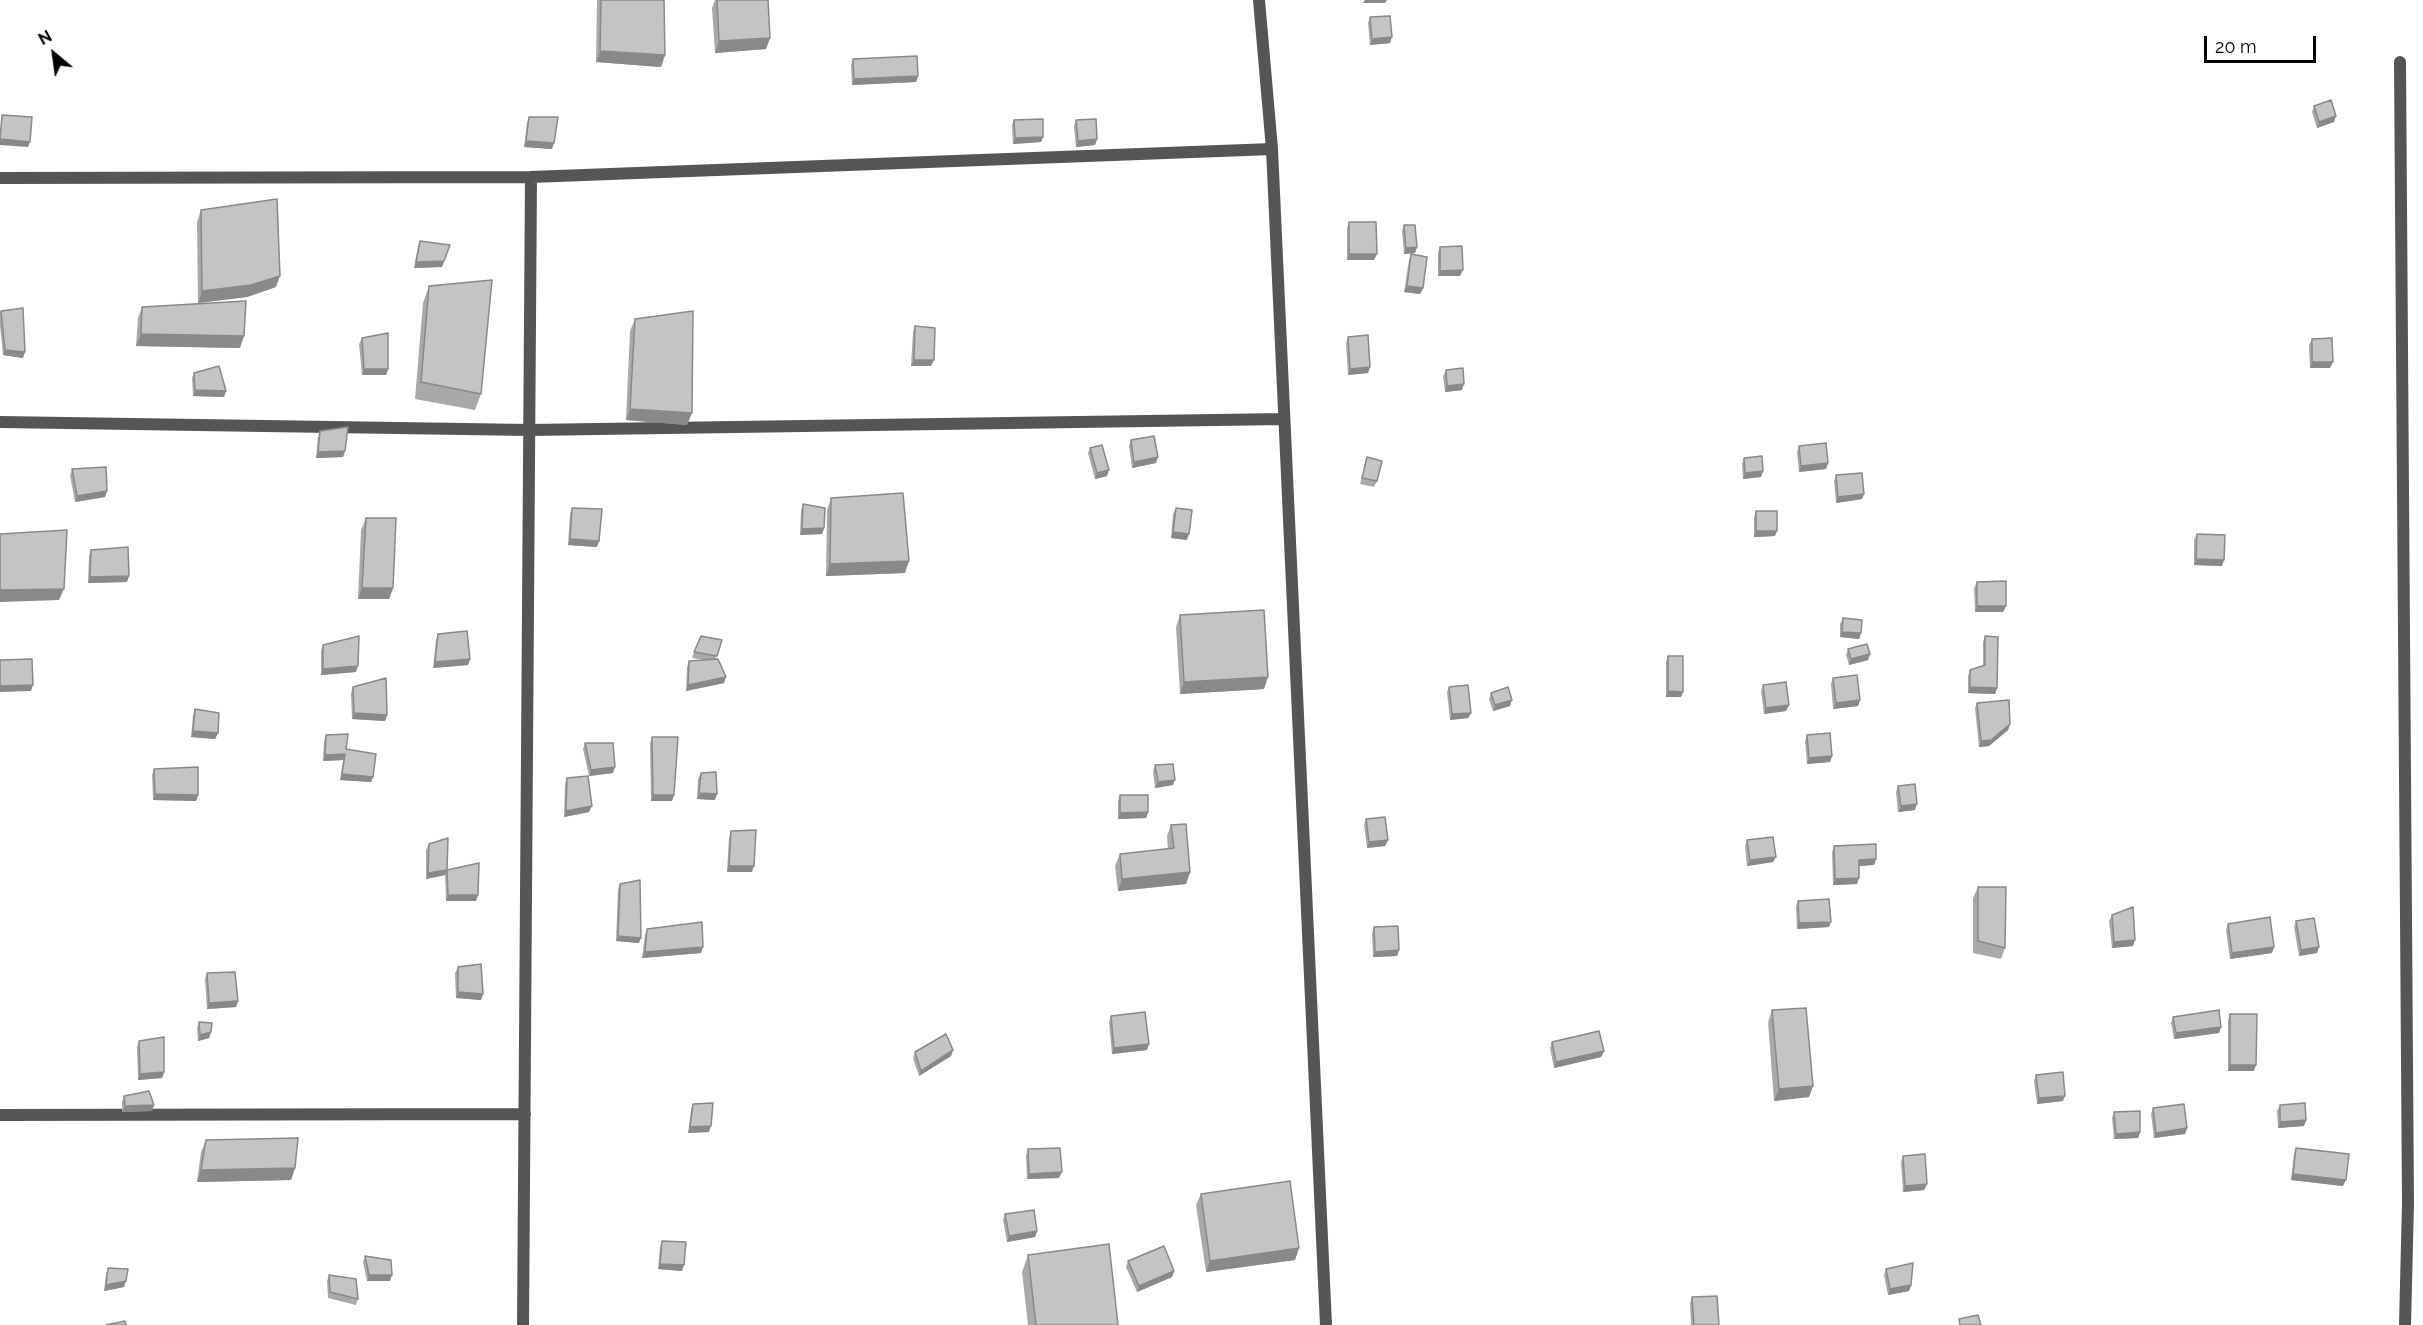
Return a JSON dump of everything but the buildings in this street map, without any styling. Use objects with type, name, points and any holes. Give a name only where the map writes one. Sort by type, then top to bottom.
[{"type":"street","points":[[1259,0],[1272,149],[1326,1325]]},
{"type":"street","points":[[2400,62],[2408,1191],[2405,1325]]},
{"type":"street","points":[[0,178],[531,177],[1272,149]]},
{"type":"street","points":[[523,1325],[531,177]]},
{"type":"street","points":[[0,422],[529,430],[1284,418]]},
{"type":"street","points":[[0,1115],[525,1114]]}]
